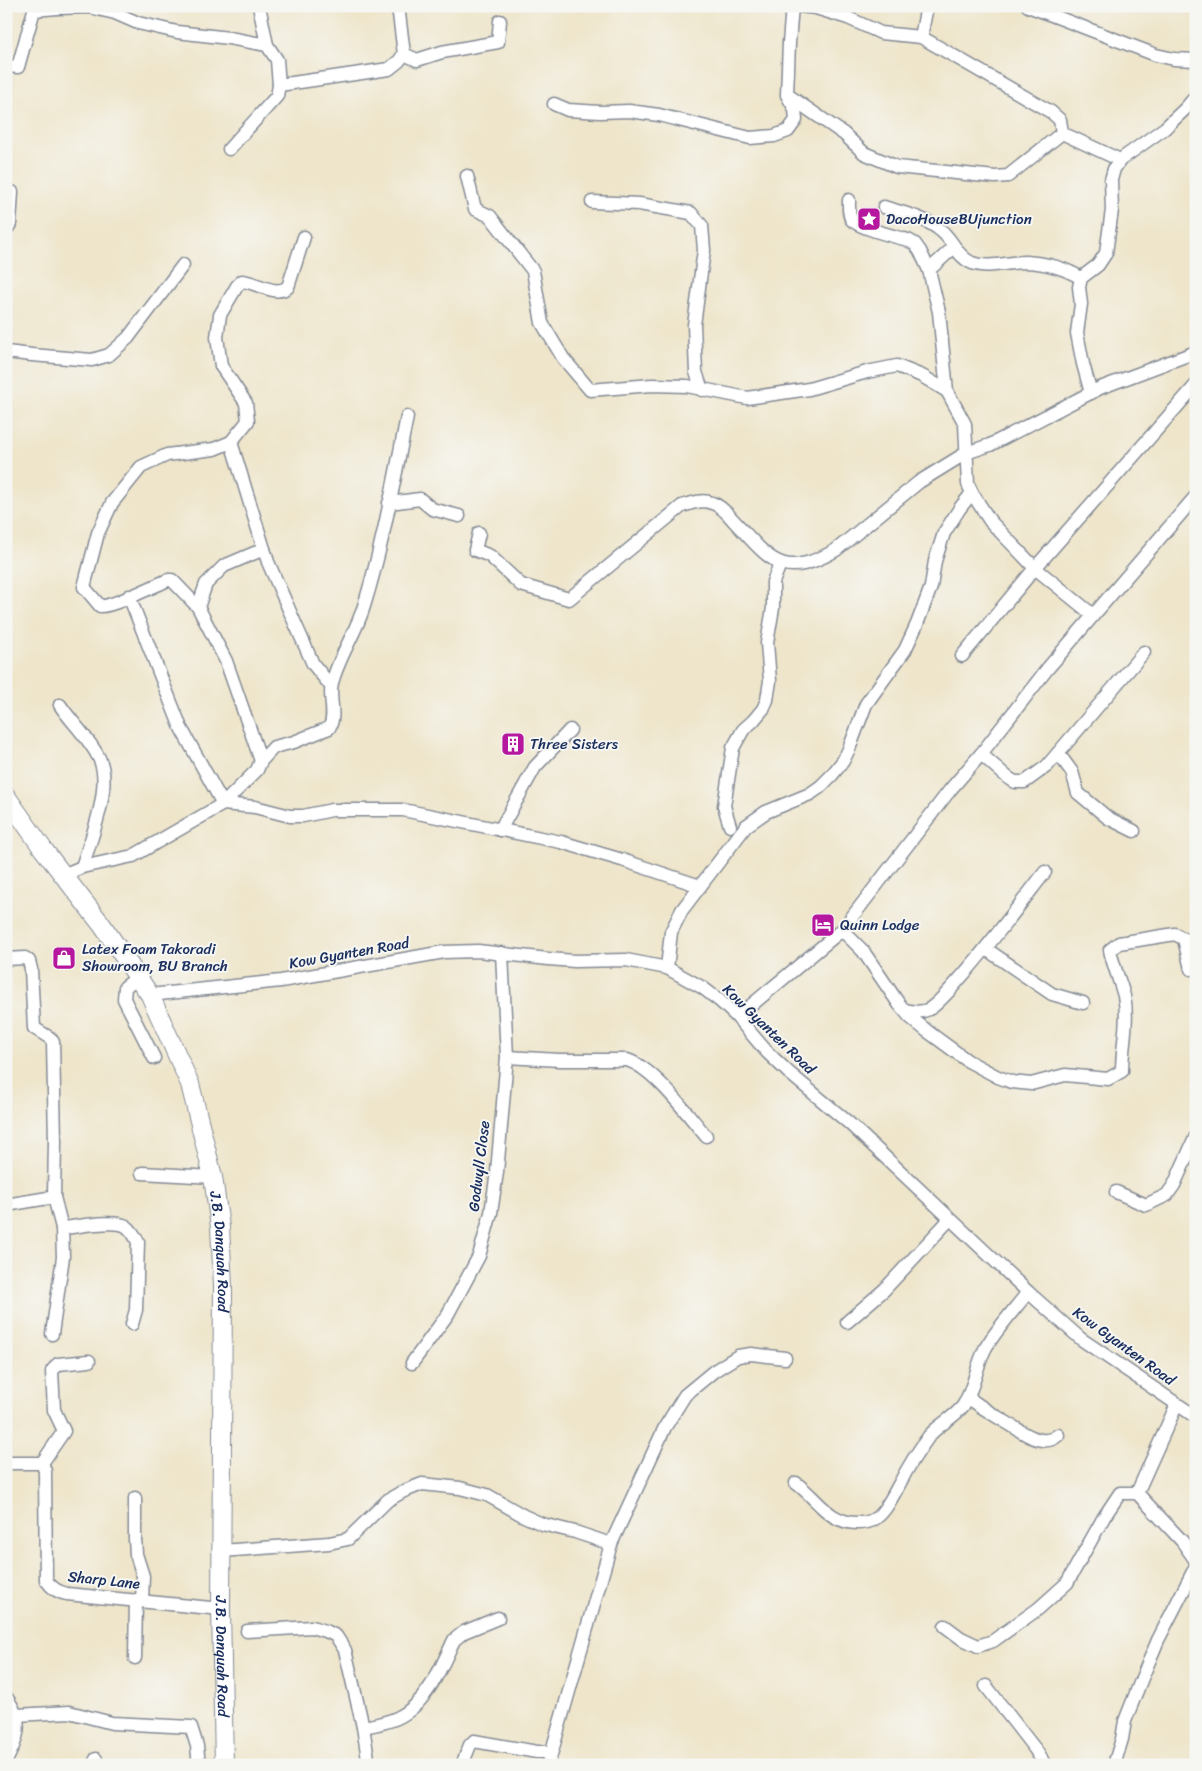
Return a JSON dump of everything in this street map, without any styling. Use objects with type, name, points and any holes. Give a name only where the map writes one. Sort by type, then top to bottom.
[{"type":"highway","name":"J.B. Danquah Road","points":[[6,796],[63,876],[102,925],[150,996],[190,1084],[213,1177],[220,1227],[223,1286],[221,1609],[224,1765]]},
{"type":"street","points":[[229,149],[277,96],[279,85],[277,60],[267,45],[259,6]]},
{"type":"street","points":[[279,85],[389,69],[404,54],[398,6]]},
{"type":"street","points":[[554,104],[568,110],[658,114],[750,138],[774,136],[788,131],[796,120],[795,109],[787,95],[788,43],[792,6]]},
{"type":"street","points":[[799,6],[816,8],[848,18],[881,34],[921,37],[1051,112],[1060,120],[1062,133]]},
{"type":"street","points":[[921,37],[927,6]]},
{"type":"street","points":[[1028,6],[1156,55],[1174,59],[1196,60]]},
{"type":"street","points":[[6,66],[18,67],[34,8],[89,7],[115,13],[138,23],[177,32],[267,45]]},
{"type":"street","points":[[404,54],[417,60],[442,52],[498,42],[500,22]]},
{"type":"street","points":[[787,95],[844,134],[864,153],[897,167],[994,177],[1008,176],[1062,133]]},
{"type":"street","points":[[1091,393],[1082,364],[1077,333],[1081,304],[1079,287],[1081,278],[1098,265],[1106,254],[1112,210],[1111,180],[1114,169],[1120,160],[1165,128],[1196,96]]},
{"type":"street","points":[[1062,133],[1120,160]]},
{"type":"street","points":[[467,176],[475,208],[490,216],[533,271],[542,323],[563,358],[590,390],[652,385],[687,386],[747,398],[808,389],[867,372],[897,366],[922,376],[947,391]]},
{"type":"street","points":[[6,230],[10,224],[12,192]]},
{"type":"street","points":[[849,200],[849,214],[853,221],[915,244],[929,270],[939,312],[947,391],[965,424],[968,484],[972,493],[990,522],[1035,568],[1093,615]]},
{"type":"street","points":[[592,202],[639,204],[691,213],[702,226],[704,250],[694,325],[696,372],[702,390]]},
{"type":"street","points":[[884,207],[923,219],[942,231],[962,257],[973,263],[1025,262],[1050,265],[1070,271],[1081,278]]},
{"type":"street","points":[[261,761],[226,662],[198,606],[172,580],[104,607],[100,606],[84,587],[98,533],[112,503],[141,467],[167,455],[214,449],[231,442],[248,421],[246,403],[221,366],[217,337],[220,314],[236,286],[242,280],[276,291],[283,291],[288,287],[304,237]]},
{"type":"street","points":[[929,270],[954,247]]},
{"type":"street","points":[[6,352],[92,360],[109,354],[128,338],[183,265]]},
{"type":"street","points":[[479,533],[475,550],[490,556],[521,585],[569,599],[682,506],[700,501],[713,503],[726,513],[769,558],[780,564],[798,566],[824,558],[836,550],[919,482],[966,453],[990,445],[1100,388],[1196,352]]},
{"type":"street","points":[[962,656],[1035,568],[1196,385]]},
{"type":"street","points":[[63,876],[82,867],[133,856],[222,804],[256,770],[261,761],[274,747],[294,742],[330,728],[333,723],[331,686],[339,660],[348,646],[364,608],[407,417]]},
{"type":"street","points":[[231,442],[268,562],[313,664],[331,686]]},
{"type":"street","points":[[668,968],[671,932],[682,910],[746,826],[766,812],[810,794],[832,776],[842,761],[849,749],[866,704],[905,650],[931,587],[935,561],[944,533],[972,493]]},
{"type":"street","points":[[737,1017],[842,930],[950,790],[981,754],[1048,668],[1196,496]]},
{"type":"street","points":[[389,503],[420,499],[432,509],[459,516]]},
{"type":"street","points":[[198,606],[206,584],[224,566],[264,549]]},
{"type":"street","points":[[730,826],[724,806],[733,748],[743,730],[764,709],[767,700],[770,680],[767,643],[773,608],[773,582],[780,564]]},
{"type":"street","points":[[129,596],[181,728],[222,804]]},
{"type":"street","points":[[981,754],[1007,777],[1016,782],[1025,782],[1047,766],[1058,754],[1144,652]]},
{"type":"street","points":[[60,705],[90,742],[100,760],[104,779],[98,820],[82,867]]},
{"type":"street","points":[[500,830],[535,768],[570,730]]},
{"type":"street","points":[[1058,754],[1072,772],[1078,793],[1108,818],[1134,831]]},
{"type":"street","points":[[222,804],[254,808],[290,816],[303,816],[332,810],[403,810],[561,842],[700,886]]},
{"type":"street","points":[[905,1010],[922,1012],[930,1008],[946,994],[986,949],[1045,872]]},
{"type":"street","points":[[842,930],[863,951],[905,1010],[927,1032],[968,1061],[998,1077],[1012,1082],[1030,1084],[1065,1075],[1108,1079],[1122,1071],[1125,1019],[1124,996],[1110,950],[1118,943],[1176,934],[1184,939],[1192,969]]},
{"type":"street","points":[[986,949],[1052,994],[1083,1003]]},
{"type":"street","name":"Kow Gyanten Road","points":[[150,996],[281,981],[444,952],[478,951],[548,959],[626,960],[668,968],[703,988],[720,1001],[737,1017],[767,1052],[850,1124],[1028,1292],[1081,1339],[1196,1417]]},
{"type":"street","name":"Godwyll Close","points":[[412,1363],[448,1314],[479,1256],[491,1213],[507,1057],[502,954]]},
{"type":"street","points":[[6,959],[25,958],[29,961],[34,1028],[53,1042],[54,1197],[62,1228],[63,1257],[52,1334]]},
{"type":"street","points":[[138,977],[125,987],[124,999],[154,1058]]},
{"type":"street","points":[[507,1057],[560,1060],[622,1060],[634,1062],[666,1089],[706,1136]]},
{"type":"street","points":[[1116,1192],[1146,1205],[1166,1196],[1174,1184],[1196,1136]]},
{"type":"street","points":[[142,1173],[213,1177]]},
{"type":"street","points":[[6,1205],[54,1197]]},
{"type":"street","points":[[847,1322],[884,1290],[950,1219]]},
{"type":"street","points":[[62,1228],[115,1224],[124,1225],[135,1235],[138,1242],[136,1310],[132,1324]]},
{"type":"street","points":[[796,1483],[831,1516],[837,1519],[858,1523],[869,1522],[875,1519],[888,1504],[906,1471],[930,1435],[940,1424],[957,1412],[968,1397],[990,1340],[1028,1292]]},
{"type":"street","points":[[462,1765],[470,1745],[474,1741],[537,1752],[550,1759],[611,1544],[665,1427],[685,1395],[714,1371],[738,1356],[751,1354],[785,1358]]},
{"type":"street","points":[[6,1463],[42,1463],[64,1431],[54,1410],[52,1371],[58,1364],[89,1361]]},
{"type":"street","points":[[968,1397],[1021,1433],[1048,1441],[1058,1436]]},
{"type":"street","points":[[1137,1493],[1177,1404]]},
{"type":"street","name":"Sharp Lane","points":[[42,1463],[45,1471],[46,1580],[52,1588],[57,1592],[221,1609]]},
{"type":"street","points":[[221,1550],[329,1544],[348,1539],[388,1500],[422,1484],[460,1488],[487,1495],[542,1524],[575,1532],[611,1544]]},
{"type":"street","points":[[945,1626],[961,1638],[978,1646],[993,1641],[1038,1609],[1067,1583],[1104,1517],[1120,1493],[1137,1493],[1182,1541],[1196,1561]]},
{"type":"street","points":[[135,1498],[136,1554],[143,1576],[139,1601],[135,1658]]},
{"type":"street","points":[[1114,1765],[1125,1721],[1142,1678],[1158,1640],[1196,1566]]},
{"type":"street","points":[[363,1728],[396,1718],[414,1706],[427,1690],[454,1640],[459,1635],[498,1618]]},
{"type":"street","points":[[247,1631],[312,1627],[336,1636],[344,1650],[363,1728],[369,1765]]},
{"type":"street","points":[[986,1686],[1040,1762]]},
{"type":"street","points":[[6,1697],[17,1716],[18,1732],[6,1761]]},
{"type":"street","points":[[17,1716],[69,1712],[112,1724],[191,1727],[197,1746],[199,1764],[215,1765]]},
{"type":"place","name":"DacoHouseBUjunction","points":[[869,219]]},
{"type":"place","name":"Three Sisters","points":[[513,744]]},
{"type":"place","name":"Quinn Lodge","points":[[823,925]]},
{"type":"place","name":"Latex Foam Takoradi Showroom, BU Branch","points":[[64,958]]}]
